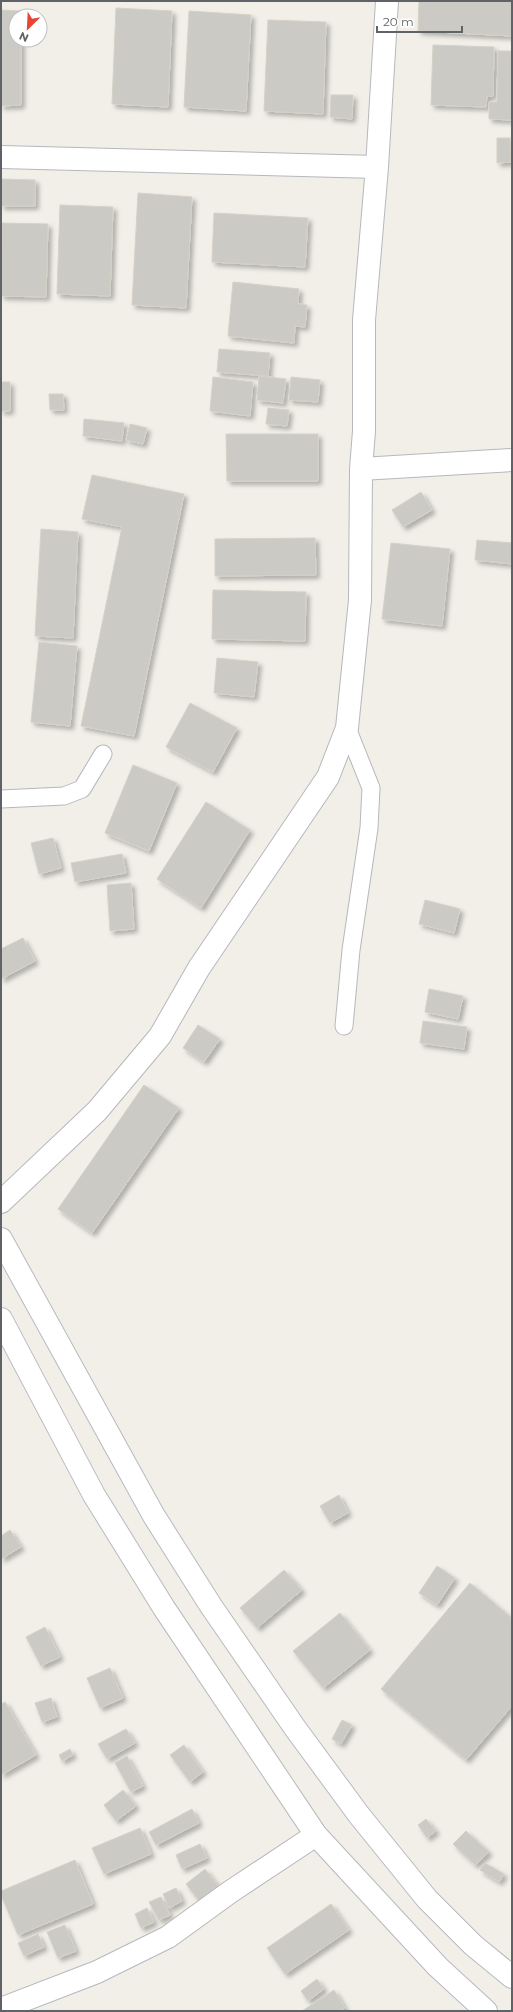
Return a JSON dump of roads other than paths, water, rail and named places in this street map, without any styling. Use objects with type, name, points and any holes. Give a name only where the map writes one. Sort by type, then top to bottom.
[{"type":"street","points":[[1,1202],[98,1111],[160,1036],[199,968],[328,777],[347,728],[360,600],[361,469],[364,431],[364,320],[377,167],[387,1]]},
{"type":"street","points":[[1,157],[377,167]]},
{"type":"street","points":[[361,469],[512,460]]},
{"type":"street","points":[[1,1240],[154,1516],[212,1606],[295,1728],[359,1815],[427,1898],[473,1945],[512,1977]]},
{"type":"street","points":[[1,1319],[94,1495],[224,1700],[316,1834],[438,1967],[486,2011]]},
{"type":"street","points":[[1,2009],[97,1972],[168,1937],[230,1892],[316,1834]]},
{"type":"lane","points":[[344,1026],[352,950],[368,828],[371,788],[347,728]]},
{"type":"lane","points":[[1,799],[64,796],[82,789],[103,754]]}]
